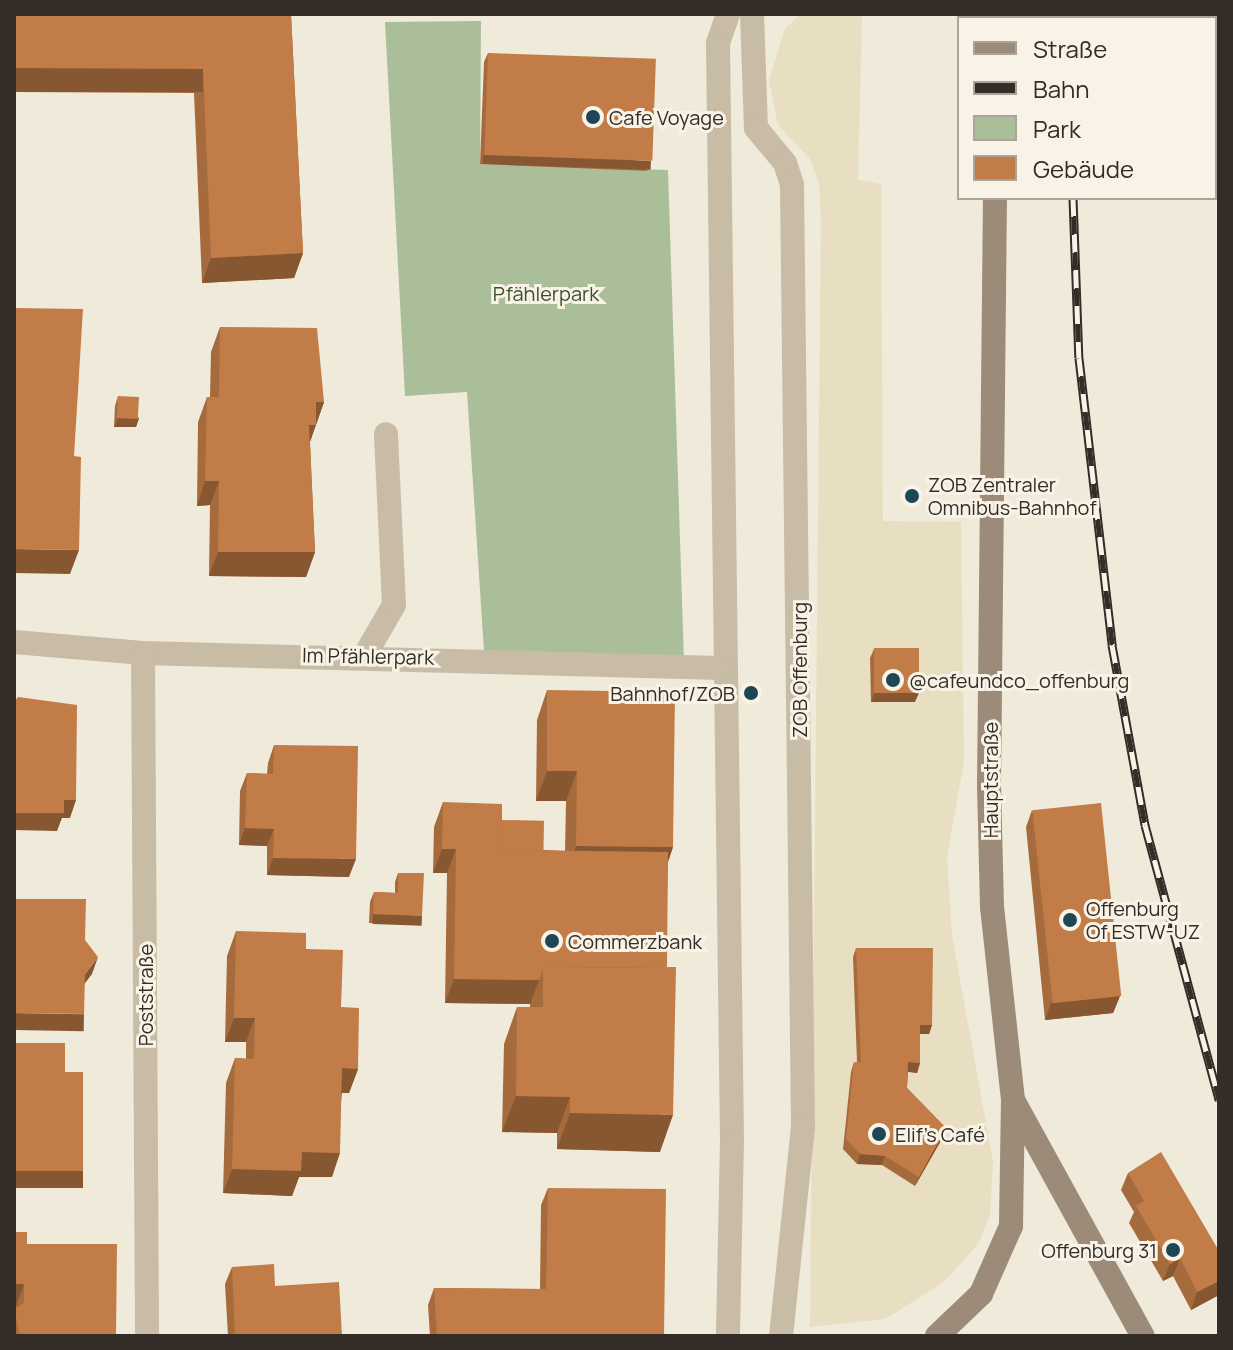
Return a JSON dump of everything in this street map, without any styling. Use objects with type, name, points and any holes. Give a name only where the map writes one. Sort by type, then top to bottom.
[{"type":"street","points":[[728,14],[718,43],[721,668],[732,1141],[728,1336]]},
{"type":"street","name":"ZOB Offenburg","points":[[752,14],[756,128],[785,163],[792,185],[803,1127],[781,1336]]},
{"type":"street","name":"Hauptstraße","points":[[937,1336],[981,1294],[1011,1226],[1013,1100],[992,907],[989,787],[995,200]]},
{"type":"street","points":[[365,655],[394,605],[386,434]]},
{"type":"street","name":"Im Pfählerpark","points":[[14,642],[143,653],[365,655],[721,668]]},
{"type":"street","name":"Poststraße","points":[[143,653],[147,1336]]},
{"type":"street","points":[[1013,1100],[1143,1336]]},
{"type":"green space","name":"Pfählerpark","points":[[481,21],[480,164],[668,170],[684,662],[484,651],[467,392],[405,396],[385,22]]},
{"type":"shaded area","points":[[800,14],[862,14],[858,180],[881,184],[883,521],[961,522],[964,761],[947,857],[952,936],[993,1161],[990,1214],[979,1243],[944,1282],[885,1319],[810,1327],[821,219],[819,183],[810,159],[778,125],[769,80],[785,29]]},
{"type":"building","points":[[14,14],[291,14],[303,253],[211,258],[203,69],[14,68]]},
{"type":"building","points":[[488,53],[656,59],[652,161],[484,155]]},
{"type":"building","points":[[14,308],[83,309],[74,456],[81,457],[79,550],[14,549]]},
{"type":"building","points":[[220,327],[317,328],[324,402],[316,402],[316,425],[309,425],[315,552],[218,552],[219,481],[205,481],[207,397],[219,397]]},
{"type":"building","points":[[118,396],[139,397],[138,419],[117,418]]},
{"type":"building","name":"@cafeundco_offenburg","points":[[874,648],[919,648],[919,693],[874,693]]},
{"type":"building","points":[[547,690],[675,692],[673,847],[576,846],[577,771],[547,771]]},
{"type":"building","points":[[18,697],[77,705],[76,800],[64,800],[64,813],[14,813],[14,702]]},
{"type":"building","points":[[274,745],[358,746],[356,859],[273,858],[274,829],[245,828],[247,773],[273,774]]},
{"type":"building","name":"Commerzbank","points":[[443,802],[502,804],[502,850],[668,852],[667,967],[543,968],[539,980],[454,979],[456,849],[442,849]]},
{"type":"building","name":"Offenburg Of ESTW-UZ","points":[[1101,803],[1121,996],[1053,1003],[1032,810]]},
{"type":"building","points":[[502,820],[544,821],[543,851],[501,850]]},
{"type":"building","points":[[398,873],[424,873],[422,916],[373,914],[374,892],[398,893]]},
{"type":"building","points":[[14,899],[86,899],[85,940],[98,957],[85,974],[84,1014],[14,1013]]},
{"type":"building","points":[[236,931],[306,933],[306,949],[343,950],[341,1007],[359,1008],[358,1069],[342,1068],[340,1153],[302,1152],[301,1171],[232,1169],[235,1058],[254,1059],[255,1018],[234,1018]]},
{"type":"building","points":[[856,948],[933,948],[932,1025],[920,1025],[920,1063],[908,1062],[907,1088],[946,1128],[919,1177],[885,1156],[860,1154],[846,1139],[854,1062],[861,1062]]},
{"type":"building","points":[[676,967],[673,1115],[570,1113],[570,1097],[516,1096],[517,1007],[543,1007],[543,968]]},
{"type":"building","points":[[14,1043],[65,1043],[65,1072],[83,1072],[83,1171],[14,1171]]},
{"type":"building","name":"Offenburg 31","points":[[1161,1152],[1219,1251],[1219,1281],[1197,1292],[1180,1258],[1170,1264],[1136,1206],[1144,1201],[1128,1173]]},
{"type":"building","points":[[548,1188],[666,1189],[664,1336],[437,1336],[434,1288],[546,1289]]},
{"type":"building","points":[[14,1232],[27,1232],[27,1244],[117,1244],[116,1336],[20,1336],[14,1309],[24,1303],[24,1284],[14,1284]]},
{"type":"building","points":[[274,1264],[275,1286],[339,1282],[342,1336],[235,1336],[232,1267]]},
{"type":"railway","points":[[1073,200],[1079,358],[1112,645],[1145,825],[1219,1100]]},
{"type":"place","name":"Cafe Voyage","points":[[593,117]]},
{"type":"place","name":"ZOB Zentraler Omnibus-Bahnhof","points":[[912,496]]},
{"type":"place","name":"@cafeundco_offenburg","points":[[893,680]]},
{"type":"place","name":"Bahnhof/ZOB","points":[[751,693]]},
{"type":"place","name":"Offenburg Of ESTW-UZ","points":[[1070,920]]},
{"type":"place","name":"Commerzbank","points":[[552,941]]},
{"type":"place","name":"Elif's Café","points":[[879,1134]]},
{"type":"place","name":"Offenburg 31","points":[[1173,1250]]}]
